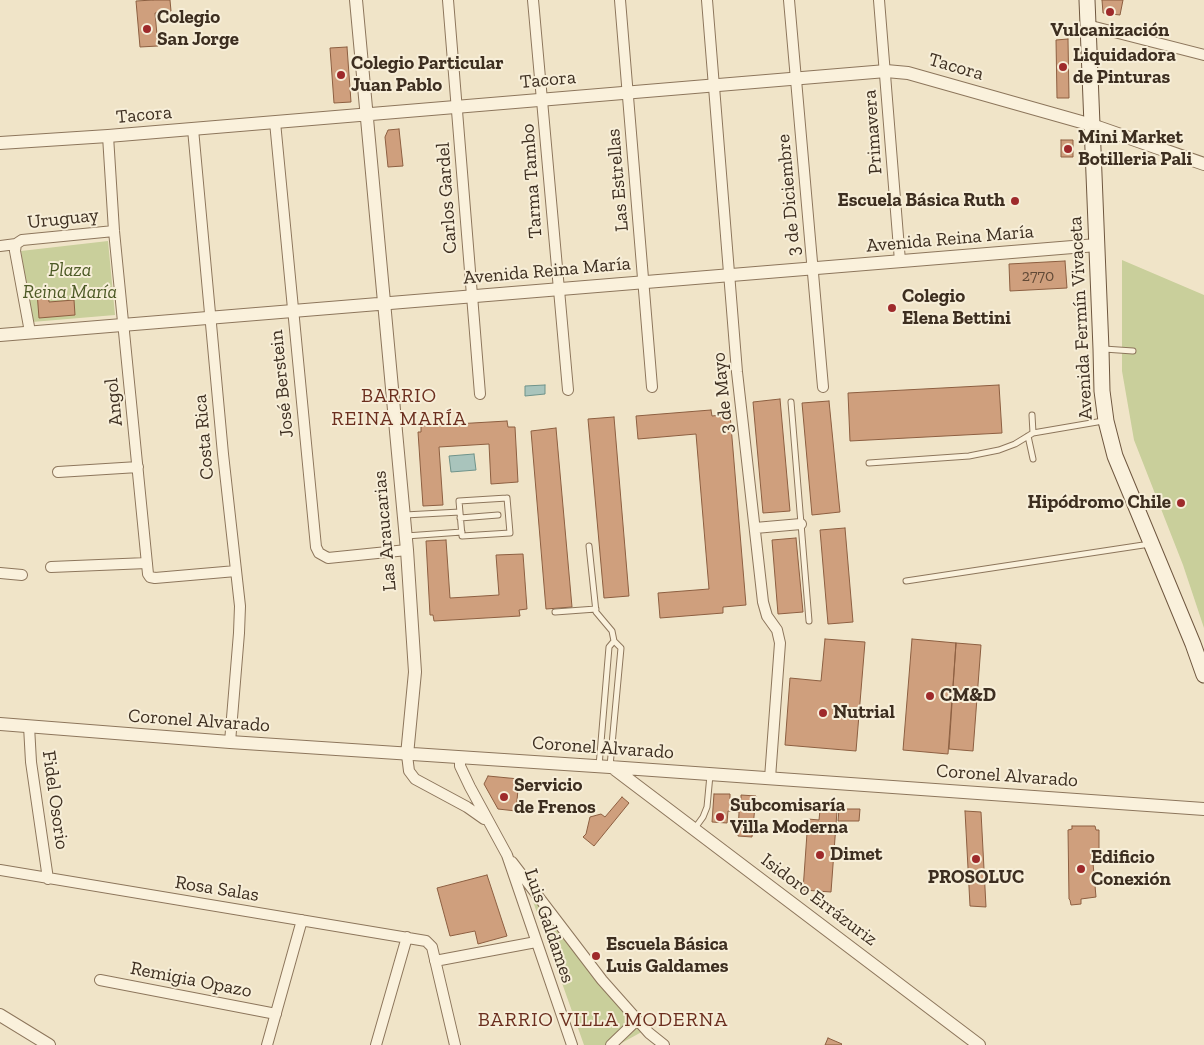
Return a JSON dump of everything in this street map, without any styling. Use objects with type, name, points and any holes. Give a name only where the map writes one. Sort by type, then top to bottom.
[{"type":"main road","name":"Avenida Fermín Vivaceta","points":[[1087,0],[1100,349],[1102,391],[1106,420],[1115,456],[1204,675]]},
{"type":"street","name":"Las Araucarias","points":[[356,0],[407,550],[415,672],[407,755]]},
{"type":"street","name":"Carlos Gardel","points":[[448,0],[480,394]]},
{"type":"street","name":"Tarma Tambo","points":[[534,0],[568,390]]},
{"type":"street","name":"Las Estrellas","points":[[620,0],[652,387]]},
{"type":"street","name":"3 de Mayo","points":[[707,0],[737,372],[763,602],[767,616],[777,630],[780,643],[770,778]]},
{"type":"street","name":"3 de Diciembre","points":[[789,0],[823,387]]},
{"type":"street","name":"Primavera","points":[[879,0],[900,262]]},
{"type":"street","points":[[1087,25],[1204,56]]},
{"type":"street","name":"Tacora","points":[[0,143],[108,136],[886,71],[908,73],[1092,125],[1204,164]]},
{"type":"street","name":"José Berstein","points":[[275,122],[292,311],[317,550],[328,558],[407,550]]},
{"type":"street","name":"Costa Rica","points":[[193,129],[240,618],[230,742]]},
{"type":"street","name":"Angol","points":[[108,136],[114,231],[147,563]]},
{"type":"street","name":"Uruguay","points":[[0,246],[16,244],[22,240],[114,231]]},
{"type":"street","points":[[16,244],[15,251],[30,332]]},
{"type":"street","name":"Avenida Reina María","points":[[0,334],[1097,245]]},
{"type":"street","points":[[58,472],[138,467]]},
{"type":"street","points":[[755,528],[801,524]]},
{"type":"street","points":[[51,567],[147,563],[148,574],[152,578],[236,571]]},
{"type":"street","points":[[0,574],[22,575]]},
{"type":"street","name":"Coronel Alvarado","points":[[0,724],[407,755],[656,770],[1204,809]]},
{"type":"street","name":"Fidel Osorio","points":[[29,726],[30,762],[48,879]]},
{"type":"street","name":"Luis Galdames","points":[[407,755],[409,771],[415,779],[467,807],[487,822]]},
{"type":"street","name":"Luis Galdames","points":[[460,758],[463,773],[487,822],[507,855],[572,1045]]},
{"type":"street","name":"Isidoro Errázuriz","points":[[607,767],[651,796],[979,1045]]},
{"type":"street","points":[[651,796],[647,783],[650,776],[656,770]]},
{"type":"street","points":[[507,855],[602,980],[649,1033],[664,1045]]},
{"type":"street","name":"Rosa Salas","points":[[0,870],[407,937],[429,942],[435,961]]},
{"type":"street","points":[[267,1045],[302,920]]},
{"type":"street","points":[[376,1045],[407,937]]},
{"type":"street","points":[[455,1045],[435,961],[536,942]]},
{"type":"street","name":"Remigia Opazo","points":[[100,980],[276,1014]]},
{"type":"street","points":[[0,1015],[49,1045]]},
{"type":"street","points":[[611,1045],[637,1020]]},
{"type":"lane","points":[[1100,349],[1133,351]]},
{"type":"lane","points":[[791,402],[810,621]]},
{"type":"lane","points":[[1032,415],[1030,435],[1033,459]]},
{"type":"lane","points":[[869,463],[969,456],[999,450],[1015,444],[1030,435],[1106,420]]},
{"type":"lane","points":[[507,498],[510,533],[462,536],[460,512],[459,501],[507,498]]},
{"type":"lane","points":[[404,516],[460,512]]},
{"type":"lane","points":[[460,518],[498,516]]},
{"type":"lane","points":[[406,536],[462,532]]},
{"type":"lane","points":[[906,581],[1152,544]]},
{"type":"lane","points":[[589,546],[596,612],[612,631],[614,641],[621,648],[607,767]]},
{"type":"lane","points":[[555,612],[596,609]]},
{"type":"lane","points":[[607,767],[609,647],[614,641]]},
{"type":"lane","points":[[694,829],[704,817],[710,774]]},
{"type":"green space","name":"Plaza Reina María","points":[[108,241],[115,315],[32,322],[21,251]]},
{"type":"green space","name":"Hipódromo Chile","points":[[1122,260],[1204,295],[1204,628],[1183,565],[1134,440],[1122,371]]},
{"type":"green space","points":[[530,893],[647,1029],[618,1045],[584,1045]]},
{"type":"water","points":[[545,385],[545,394],[525,396],[525,386]]},
{"type":"water","points":[[474,454],[476,470],[451,472],[449,456]]},
{"type":"building","name":"Colegio San Jorge","points":[[170,0],[171,11],[155,13],[158,46],[140,47],[136,1]]},
{"type":"building","points":[[1102,0],[1123,0],[1120,15],[1103,13]]},
{"type":"building","points":[[1068,39],[1069,98],[1057,98],[1056,40]]},
{"type":"building","name":"Colegio Particular Juan Pablo","points":[[347,47],[351,102],[334,103],[330,48]]},
{"type":"building","points":[[399,129],[403,166],[388,167],[385,137],[388,130]]},
{"type":"building","points":[[1061,140],[1073,140],[1073,157],[1061,157]]},
{"type":"building","points":[[1065,261],[1067,288],[1010,291],[1009,264]]},
{"type":"building","points":[[48,291],[49,302],[74,300],[75,315],[39,318],[37,292]]},
{"type":"building","points":[[999,385],[1002,433],[850,441],[848,393]]},
{"type":"building","points":[[780,399],[790,511],[763,513],[753,402]]},
{"type":"building","points":[[829,401],[840,512],[812,515],[802,403]]},
{"type":"building","points":[[711,410],[712,416],[730,414],[746,605],[723,607],[723,613],[660,618],[658,593],[709,589],[696,434],[638,439],[636,416]]},
{"type":"building","points":[[614,417],[629,596],[604,598],[588,419]]},
{"type":"building","points":[[507,421],[508,427],[515,427],[518,482],[491,484],[489,444],[439,447],[443,505],[423,506],[418,432],[421,432],[421,426]]},
{"type":"building","points":[[556,428],[572,607],[546,609],[531,431]]},
{"type":"building","points":[[845,528],[853,622],[828,624],[820,530]]},
{"type":"building","points":[[796,538],[803,612],[778,614],[772,540]]},
{"type":"building","points":[[446,540],[450,598],[499,595],[496,555],[523,554],[527,609],[519,610],[520,616],[434,621],[433,615],[430,615],[426,541]]},
{"type":"building","name":"Nutrial","points":[[825,639],[865,642],[856,751],[785,745],[790,678],[821,681]]},
{"type":"building","name":"CM&D","points":[[912,639],[956,643],[948,754],[903,750]]},
{"type":"building","points":[[956,643],[981,645],[973,751],[949,749]]},
{"type":"building","name":"Servicio de Frenos","points":[[488,776],[519,779],[516,811],[498,809],[484,784]]},
{"type":"building","name":"Subcomisaría Villa Moderna","points":[[714,794],[730,794],[730,799],[741,800],[741,795],[756,796],[752,837],[738,836],[739,812],[728,811],[727,823],[712,822]]},
{"type":"building","points":[[622,797],[629,803],[594,846],[583,837],[586,834],[590,817],[601,814],[605,817]]},
{"type":"building","points":[[839,809],[860,809],[859,821],[838,821]]},
{"type":"building","name":"Dimet","points":[[820,810],[837,811],[831,892],[803,890],[808,819],[819,820]]},
{"type":"building","name":"PROSOLUC","points":[[965,811],[981,812],[986,907],[970,906]]},
{"type":"building","name":"Edificio Conexión","points":[[1072,826],[1095,826],[1096,830],[1099,830],[1099,863],[1093,863],[1096,897],[1081,899],[1081,904],[1071,905],[1069,899],[1068,830],[1072,829]]},
{"type":"building","points":[[487,875],[507,936],[478,944],[475,931],[450,936],[437,888]]},
{"type":"building","points":[[828,1038],[842,1044],[825,1045]]},
{"type":"place","name":"Vulcanización","points":[[1110,12]]},
{"type":"place","name":"Colegio San Jorge","points":[[147,29]]},
{"type":"place","name":"Liquidadora de Pinturas","points":[[1063,67]]},
{"type":"place","name":"Colegio Particular Juan Pablo","points":[[341,75]]},
{"type":"place","name":"Mini Market Botilleria Pali","points":[[1068,149]]},
{"type":"place","name":"Escuela Básica Ruth","points":[[1015,201]]},
{"type":"place","name":"Colegio Elena Bettini","points":[[892,308]]},
{"type":"place","name":"Hipódromo Chile","points":[[1181,503]]},
{"type":"place","name":"CM&D","points":[[930,696]]},
{"type":"place","name":"Nutrial","points":[[823,713]]},
{"type":"place","name":"Servicio de Frenos","points":[[504,797]]},
{"type":"place","name":"Subcomisaría Villa Moderna","points":[[720,817]]},
{"type":"place","name":"Dimet","points":[[820,855]]},
{"type":"place","name":"PROSOLUC","points":[[976,859]]},
{"type":"place","name":"Edificio Conexión","points":[[1081,869]]},
{"type":"place","name":"Escuela Básica Luis Galdames","points":[[596,956]]},
{"type":"district","name":"BARRIO REINA MARÍA","points":[[399,408]]},
{"type":"district","name":"BARRIO VILLA MODERNA","points":[[603,1020]]}]
